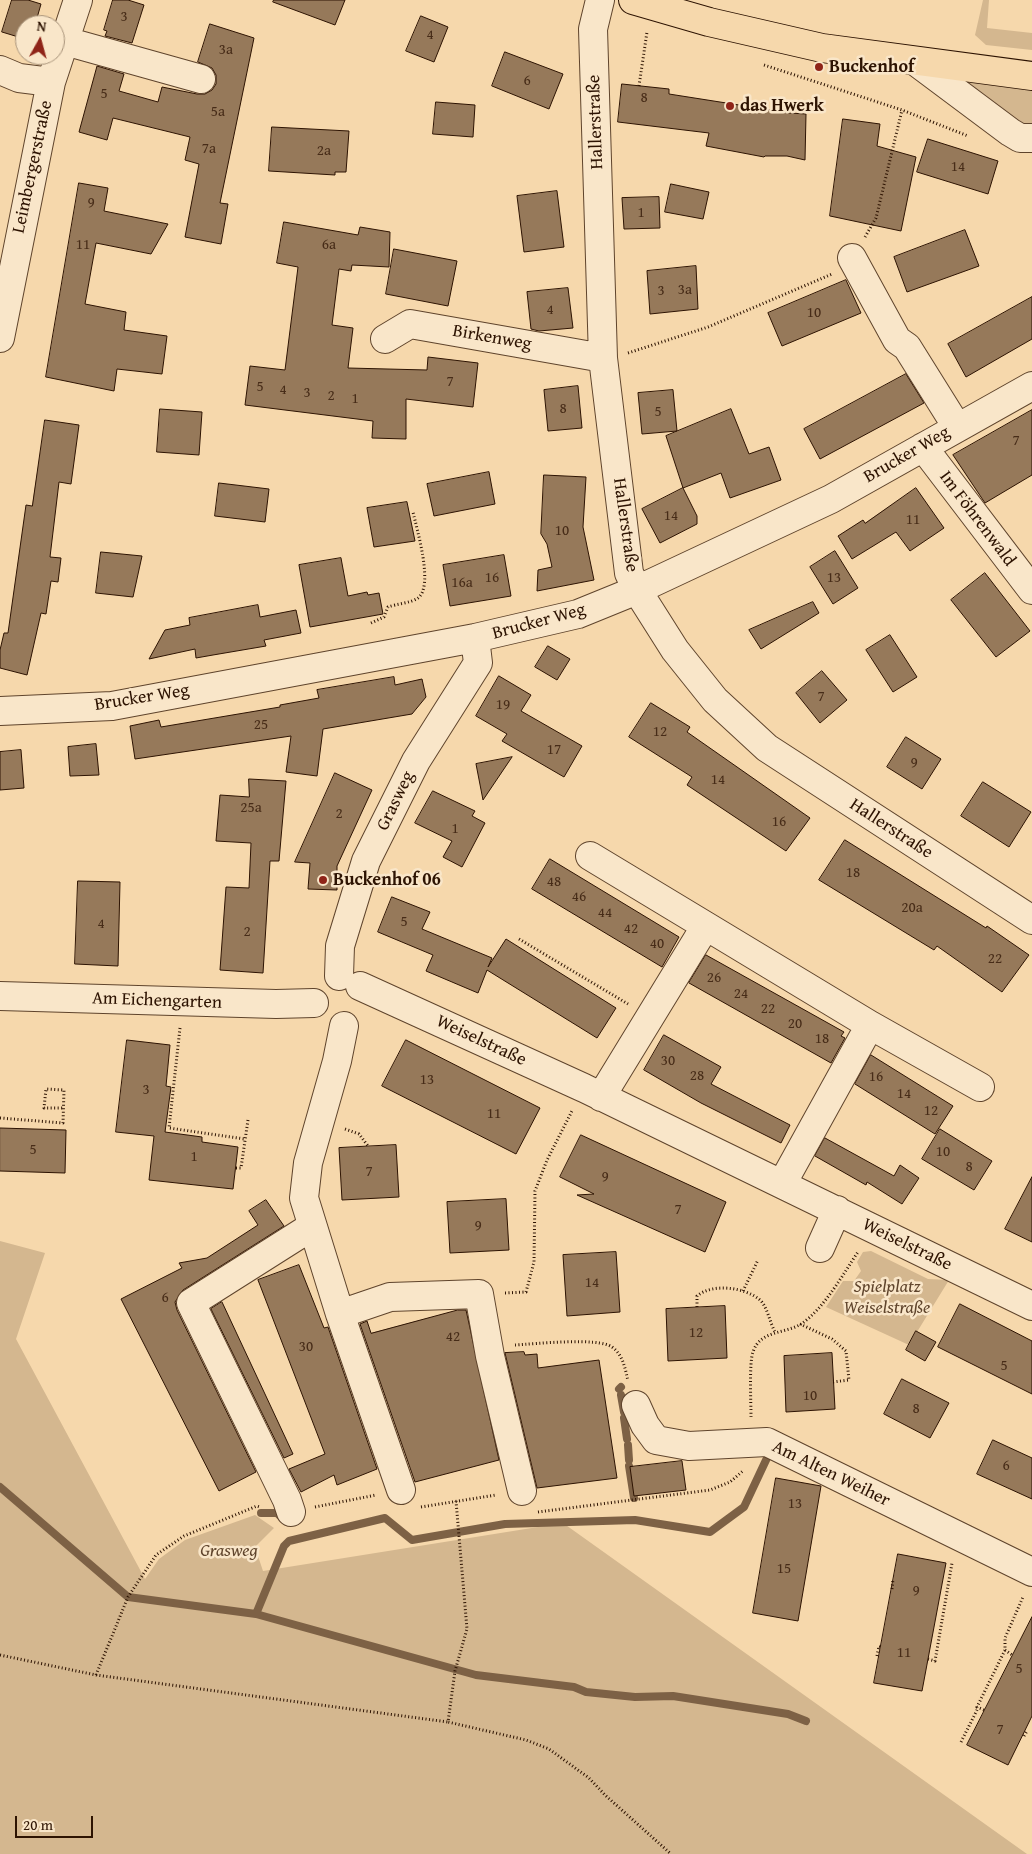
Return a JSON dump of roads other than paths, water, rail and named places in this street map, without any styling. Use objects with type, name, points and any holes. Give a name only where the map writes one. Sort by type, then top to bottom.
[{"type":"main road","points":[[633,0],[709,22],[822,48],[915,62],[1032,76]]},
{"type":"street","name":"Leimbergerstraße","points":[[65,41],[78,0]]},
{"type":"street","name":"Hallerstraße","points":[[600,0],[593,29],[603,358],[629,573],[637,590],[675,650],[710,693],[766,748],[1032,920]]},
{"type":"street","points":[[65,41],[201,79]]},
{"type":"street","points":[[915,62],[954,88],[1010,132],[1020,138],[1032,138]]},
{"type":"street","name":"Leimbergerstraße","points":[[1,328],[51,82],[57,65]]},
{"type":"street","points":[[0,70],[19,78],[51,82]]},
{"type":"street","points":[[852,258],[897,340],[907,348],[957,427]]},
{"type":"street","name":"Birkenweg","points":[[385,339],[410,324],[603,358]]},
{"type":"street","name":"Brucker Weg","points":[[0,711],[112,706],[475,638],[578,614],[637,590],[831,499],[1032,386]]},
{"type":"street","name":"Im Föhrenwald","points":[[923,447],[1032,590]]},
{"type":"street","name":"Grasweg","points":[[344,1026],[352,1023],[363,1010],[365,1002],[350,981],[340,946],[366,861],[416,761],[478,663],[475,638]]},
{"type":"street","points":[[590,856],[870,1025],[980,1087]]},
{"type":"street","points":[[593,1092],[650,1017],[705,927]]},
{"type":"street","points":[[350,981],[324,981],[318,987],[314,1003],[321,1018],[328,1023],[344,1026],[337,1061],[308,1163],[304,1198],[311,1227],[400,1490]]},
{"type":"street","name":"Weiselstraße","points":[[350,981],[593,1092],[1032,1306]]},
{"type":"street","name":"Am Eichengarten","points":[[0,996],[314,1003]]},
{"type":"street","points":[[782,1184],[870,1025]]},
{"type":"street","points":[[820,1248],[837,1210]]},
{"type":"street","points":[[290,1512],[287,1500],[191,1303],[311,1227]]},
{"type":"street","points":[[340,1314],[390,1298],[479,1294],[488,1346],[522,1491]]},
{"type":"street","name":"Am Alten Weiher","points":[[636,1405],[645,1426],[656,1440],[689,1446],[767,1442],[1029,1581]]},
{"type":"waterway","points":[[621,1395],[624,1412]]},
{"type":"waterway","points":[[624,1418],[627,1439]]},
{"type":"waterway","points":[[628,1445],[629,1460]]},
{"type":"waterway","points":[[0,1487],[128,1597],[256,1614],[284,1546],[289,1541],[385,1518],[412,1540],[505,1524],[635,1520],[710,1532],[744,1507],[767,1458]]},
{"type":"waterway","points":[[629,1466],[634,1498]]},
{"type":"waterway","points":[[261,1513],[277,1513],[282,1518]]},
{"type":"waterway","points":[[256,1614],[476,1675],[574,1687],[586,1692],[635,1697],[673,1696],[788,1714],[806,1721]]},
{"type":"place","name":"Buckenhof","points":[[819,67]]},
{"type":"place","name":"das Hwerk","points":[[730,106]]},
{"type":"place","name":"Buckenhof 06","points":[[323,880]]},
{"type":"park label","name":"Spielplatz Weiselstraße","points":[[887,1297]]}]
